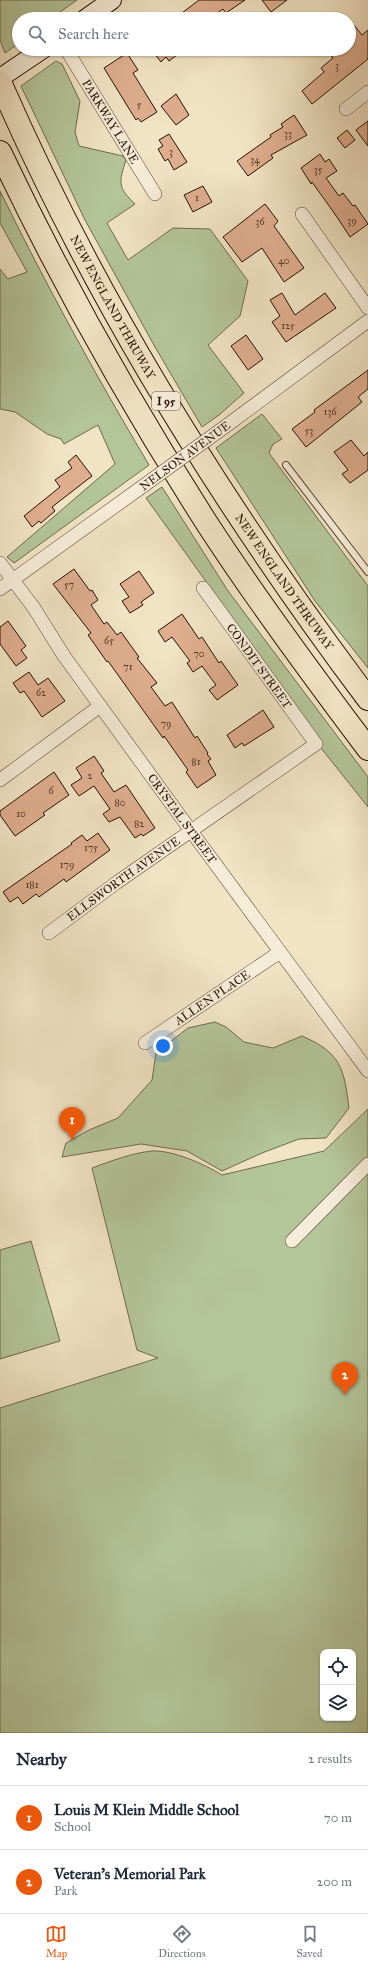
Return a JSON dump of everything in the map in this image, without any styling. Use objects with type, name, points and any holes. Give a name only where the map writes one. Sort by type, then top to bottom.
[{"type":"highway","name":"NEW ENGLAND THRUWAY","points":[[0,82],[45,179],[81,250],[159,390],[262,552],[368,699]]},
{"type":"highway","name":"I 95","points":[[0,152],[75,300],[159,446],[209,526],[258,599],[368,749]]},
{"type":"main road","points":[[96,12],[112,0]]},
{"type":"main road","points":[[0,78],[33,56]]},
{"type":"street","name":"PARKWAY LANE","points":[[70,56],[155,194]]},
{"type":"street","points":[[346,109],[368,92]]},
{"type":"street","points":[[302,214],[368,308]]},
{"type":"street","name":"NELSON AVENUE","points":[[0,589],[226,426],[368,321]]},
{"type":"street","name":"CRYSTAL STREET","points":[[0,563],[190,831],[367,1069]]},
{"type":"street","name":"CONDIT STREET","points":[[202,588],[316,744]]},
{"type":"street","points":[[0,780],[100,706]]},
{"type":"street","name":"ELLSWORTH AVENUE","points":[[49,933],[116,883],[316,744]]},
{"type":"street","name":"ALLEN PLACE","points":[[145,1043],[280,952]]},
{"type":"street","points":[[292,1241],[368,1164]]},
{"type":"lane","points":[[286,465],[368,572]]},
{"type":"green space","points":[[0,0],[77,0],[60,12],[12,12],[12,48],[5,53],[0,40]]},
{"type":"green space","points":[[56,61],[62,64],[80,101],[75,132],[79,146],[123,156],[126,160],[121,184],[125,193],[135,204],[107,223],[128,260],[173,228],[210,229],[248,281],[240,316],[208,345],[244,393],[219,415],[202,427],[155,347],[85,220],[21,86]]},
{"type":"green space","points":[[0,191],[72,330],[149,465],[14,563],[7,557],[115,464],[98,425],[64,444],[61,439],[47,434],[15,412],[0,409],[0,269],[8,279],[27,272],[0,223]]},
{"type":"green space","points":[[262,414],[282,439],[273,444],[269,453],[368,586],[368,668],[315,601],[216,448]]},
{"type":"green space","points":[[162,487],[228,591],[368,777],[368,807],[321,748],[320,740],[146,498]]},
{"type":"green space","points":[[215,1022],[226,1027],[244,1042],[273,1048],[302,1036],[315,1042],[333,1056],[342,1072],[349,1108],[326,1138],[299,1139],[262,1153],[222,1171],[187,1151],[141,1144],[62,1157],[66,1143],[89,1130],[118,1118],[152,1080],[156,1053],[188,1028]]},
{"type":"green space","points":[[368,1109],[368,1733],[0,1733],[0,1408],[158,1358],[137,1350],[92,1168],[137,1154],[160,1151],[188,1158],[222,1175],[324,1151]]},
{"type":"green space","points":[[31,1241],[60,1341],[0,1359],[0,1250]]},
{"type":"building","points":[[199,0],[245,0],[227,12],[225,12],[223,9],[219,12],[183,12]]},
{"type":"building","points":[[262,0],[287,0],[271,12]]},
{"type":"building","points":[[356,28],[362,35],[368,30],[368,59],[312,104],[302,91],[324,72],[321,68],[333,58],[331,56],[356,56]]},
{"type":"building","points":[[122,56],[129,56],[138,70],[133,73],[157,112],[141,122],[138,118],[136,120],[104,68]]},
{"type":"building","points":[[156,56],[176,56],[169,61],[166,57],[161,62]]},
{"type":"building","points":[[176,94],[189,115],[176,125],[161,106]]},
{"type":"building","points":[[294,115],[307,135],[271,155],[273,158],[248,176],[237,161],[271,137],[270,135],[283,127],[281,124]]},
{"type":"building","points":[[368,121],[368,146],[356,130]]},
{"type":"building","points":[[347,130],[355,140],[345,148],[337,138]]},
{"type":"building","points":[[169,134],[187,162],[174,170],[168,159],[165,161],[158,149],[163,146],[159,140]]},
{"type":"building","points":[[320,154],[325,162],[329,159],[337,171],[326,178],[339,196],[343,193],[353,206],[355,205],[368,224],[350,237],[301,168]]},
{"type":"building","points":[[203,186],[212,202],[193,212],[184,195]]},
{"type":"building","points":[[265,204],[278,221],[274,226],[304,268],[284,282],[262,248],[242,262],[223,237]]},
{"type":"building","points":[[282,293],[295,315],[325,293],[336,308],[286,342],[272,322],[280,316],[270,300]]},
{"type":"building","points":[[246,335],[263,359],[248,370],[231,346]]},
{"type":"building","points":[[368,370],[368,389],[358,397],[362,402],[306,447],[292,429],[315,412],[314,410]]},
{"type":"building","points":[[351,440],[364,456],[368,452],[368,470],[350,483],[342,474],[348,470],[334,452]]},
{"type":"building","points":[[76,455],[92,476],[52,507],[55,511],[41,523],[39,521],[32,527],[24,516],[60,487],[55,480],[72,468],[68,462]]},
{"type":"building","points":[[74,569],[90,591],[92,590],[98,600],[91,605],[104,624],[107,622],[117,635],[121,632],[139,657],[137,658],[157,683],[151,687],[165,706],[172,702],[195,738],[197,736],[208,753],[207,754],[211,759],[208,761],[216,775],[197,788],[186,772],[188,770],[164,736],[163,738],[108,661],[107,662],[88,635],[91,633],[53,584]]},
{"type":"building","points":[[139,571],[154,593],[141,602],[143,605],[130,613],[122,601],[129,597],[120,584]]},
{"type":"building","points":[[182,614],[199,639],[202,637],[219,663],[221,661],[238,685],[217,700],[209,690],[216,685],[202,666],[193,672],[187,663],[190,661],[172,637],[165,642],[158,631]]},
{"type":"building","points":[[8,621],[26,646],[21,650],[27,658],[16,666],[0,644],[0,627]]},
{"type":"building","points":[[29,672],[38,685],[48,678],[65,701],[42,717],[24,691],[20,693],[13,683]]},
{"type":"building","points":[[263,710],[274,727],[244,746],[242,743],[235,748],[227,735]]},
{"type":"building","points":[[94,756],[104,771],[101,773],[114,792],[126,785],[155,828],[143,836],[141,834],[135,838],[120,817],[109,822],[103,814],[110,809],[94,786],[79,796],[71,785],[82,778],[76,768]]},
{"type":"building","points":[[54,772],[69,795],[43,813],[45,815],[15,836],[0,815],[0,811]]},
{"type":"building","points":[[98,833],[110,850],[66,882],[64,879],[39,897],[36,894],[23,904],[18,897],[10,902],[3,892],[72,844],[71,843],[82,835],[87,841]]},
{"type":"place","name":"Louis M Klein Middle School","points":[[72,1140]]},
{"type":"place","name":"Veteran's Memorial Park","points":[[345,1395]]}]
